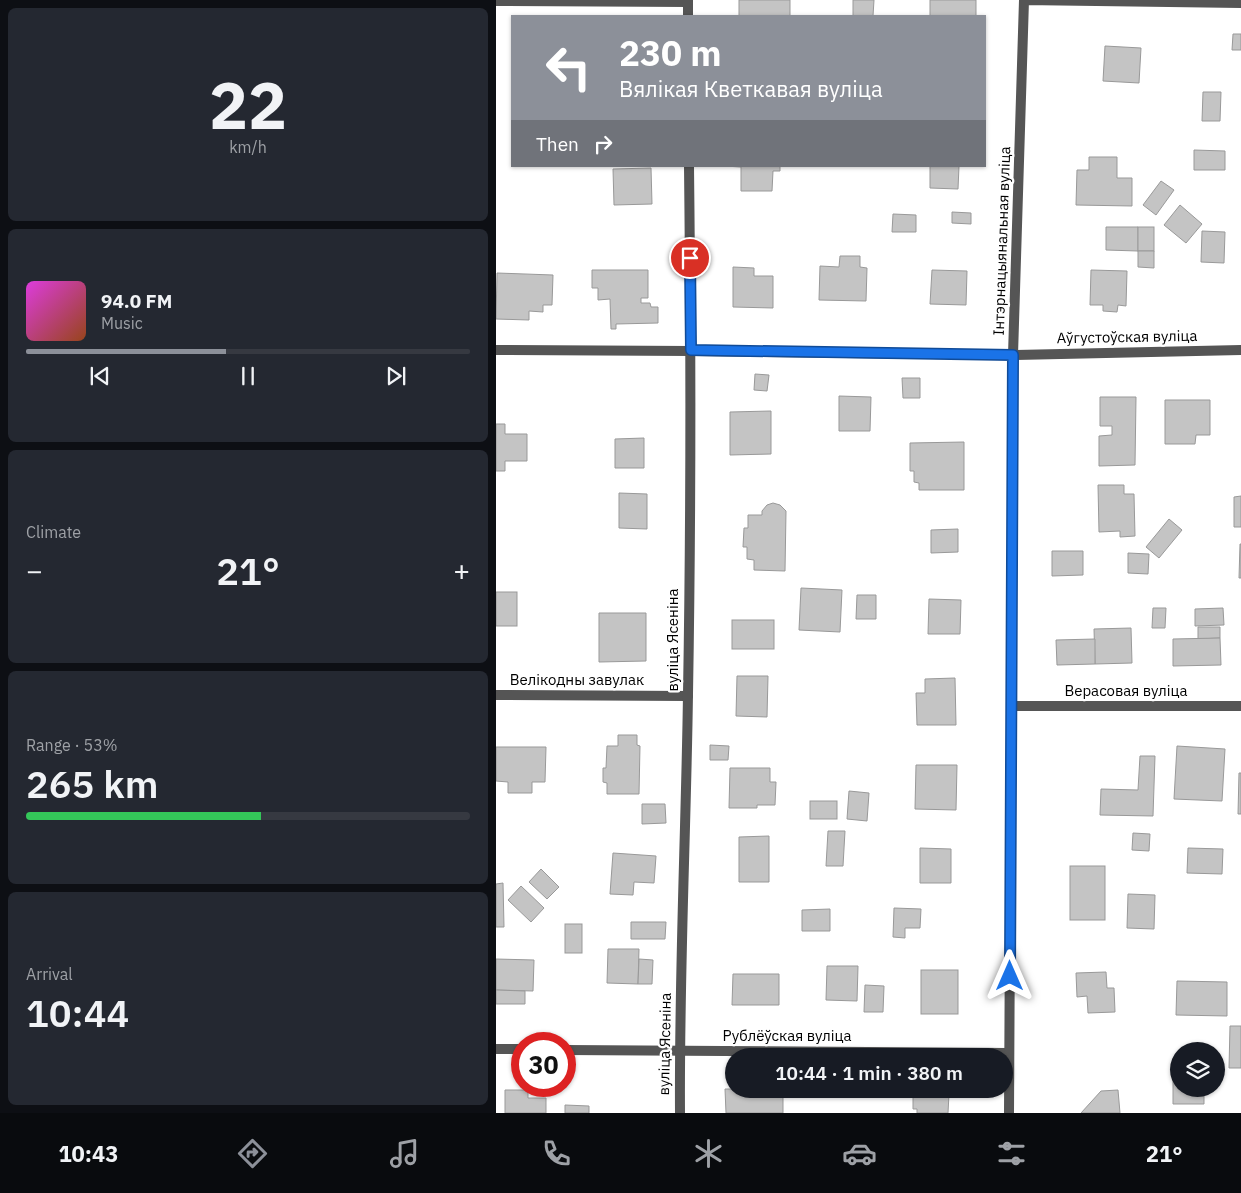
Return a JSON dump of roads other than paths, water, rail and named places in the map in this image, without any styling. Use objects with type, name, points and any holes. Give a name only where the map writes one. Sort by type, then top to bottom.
[{"type":"street","points":[[1024,0],[1241,3]]},
{"type":"street","name":"Інтэрнацыянальная вуліца","points":[[1009,1048],[1013,355],[1024,0]]},
{"type":"street","points":[[496,1],[688,1],[688,15]]},
{"type":"street","name":"вуліца Ясеніна","points":[[680,1113],[679,1051],[688,696],[691,350],[689,167]]},
{"type":"street","name":"Аўгустоўская вуліца","points":[[496,350],[691,350],[1013,355],[1241,350]]},
{"type":"street","name":"Велікодны завулак","points":[[496,695],[688,696]]},
{"type":"street","name":"Верасовая вуліца","points":[[1011,706],[1241,706]]},
{"type":"street","points":[[496,1049],[511,1049]]},
{"type":"street","name":"Рублёўская вуліца","points":[[576,1050],[725,1051]]},
{"type":"street","name":"Інтэрнацыянальная вуліца","points":[[1009,1098],[1009,1113]]}]
